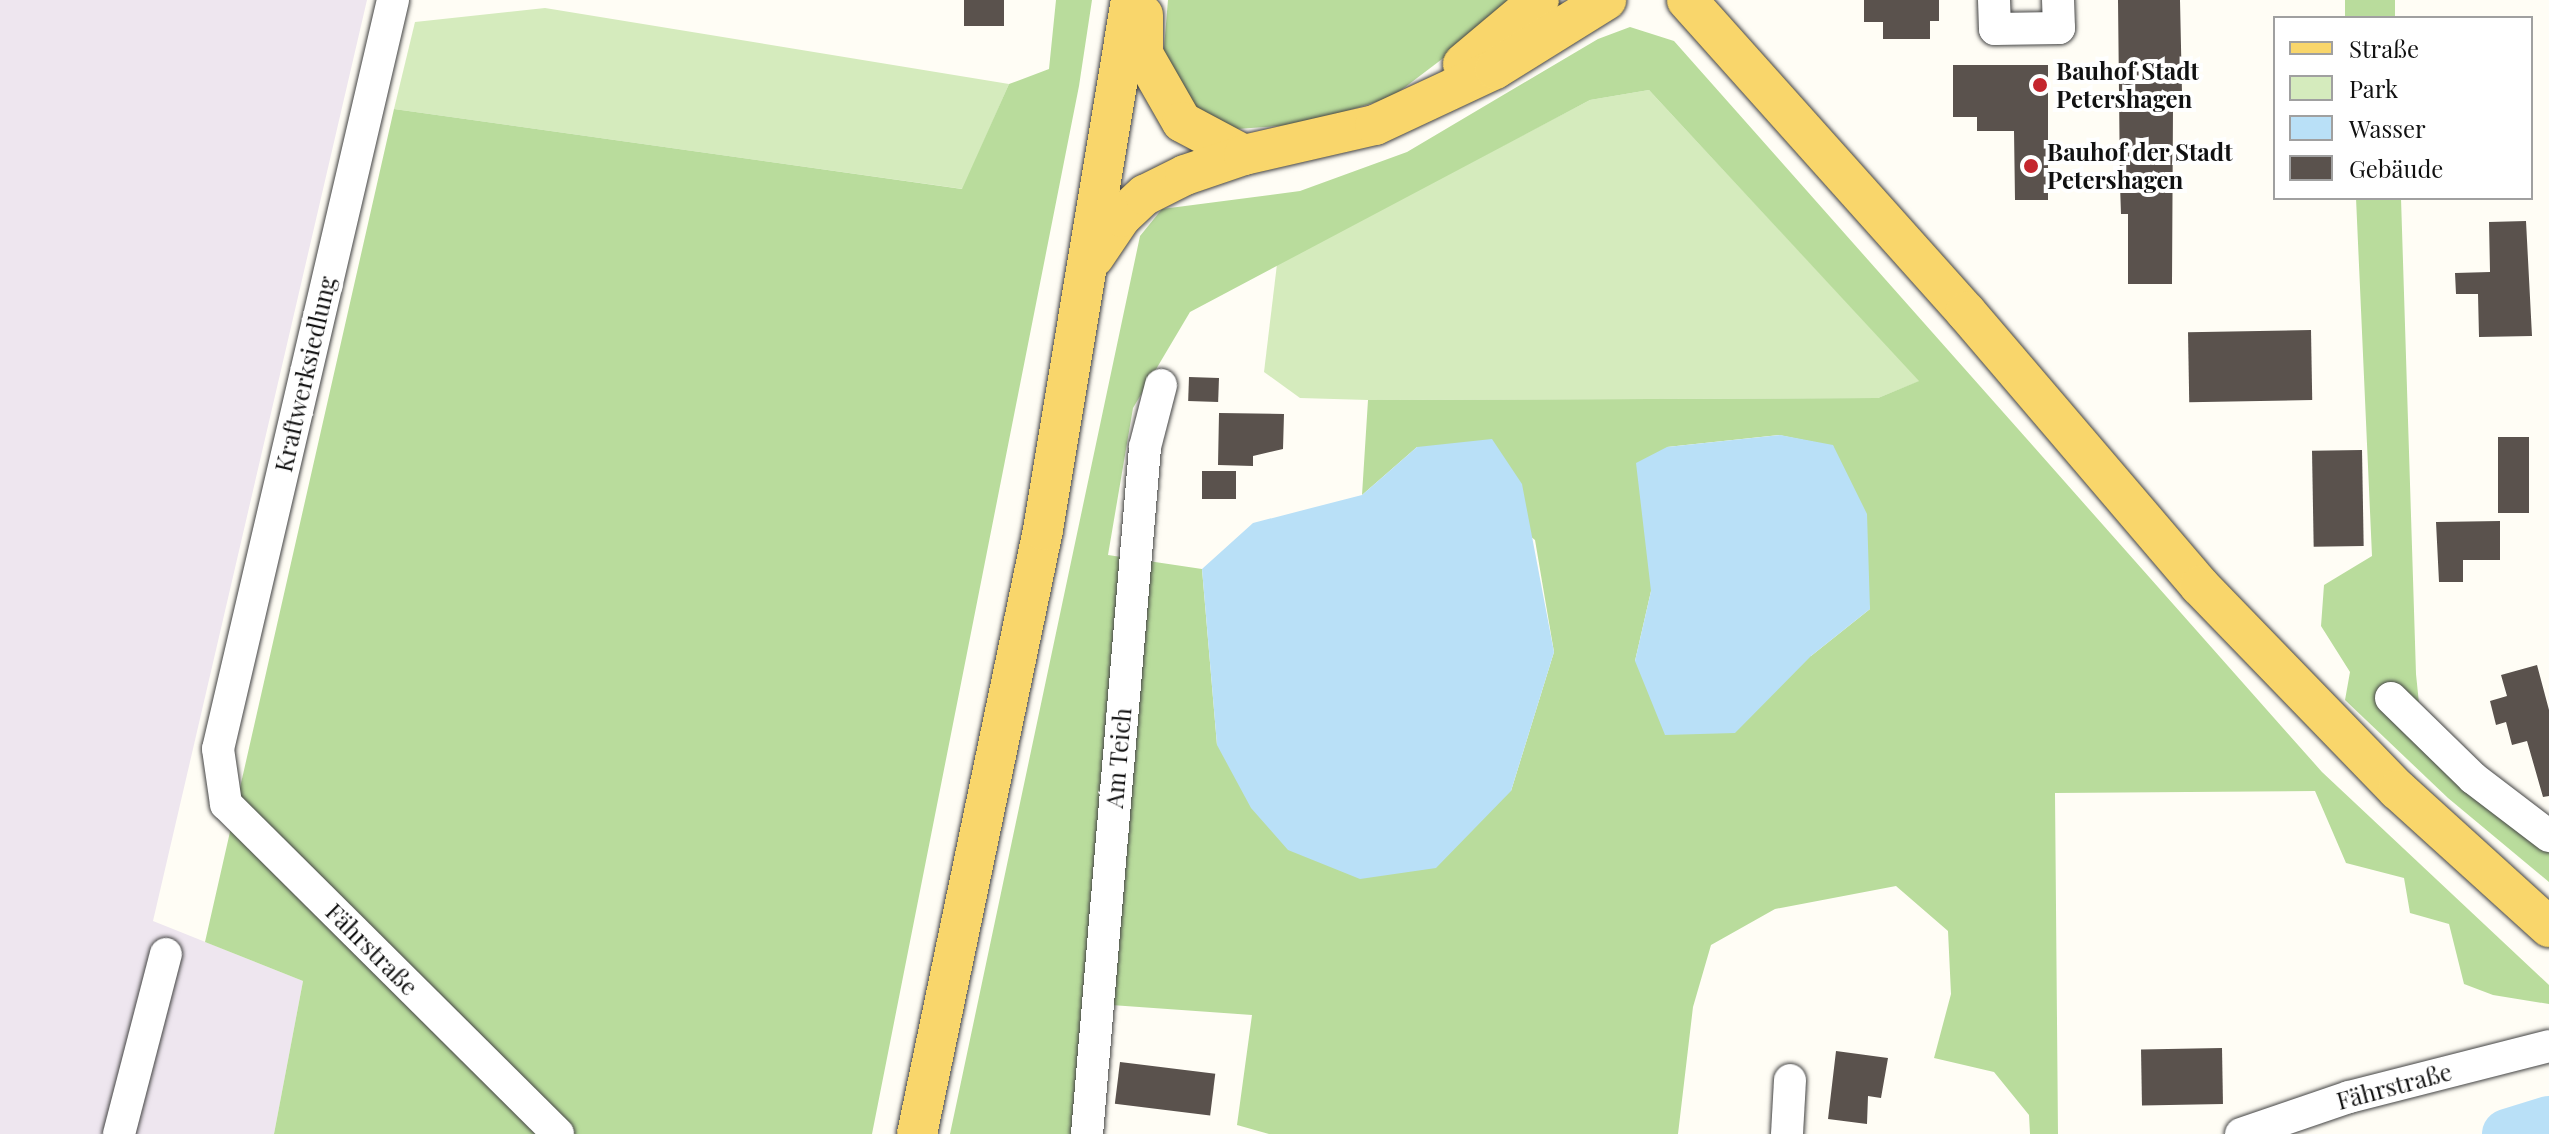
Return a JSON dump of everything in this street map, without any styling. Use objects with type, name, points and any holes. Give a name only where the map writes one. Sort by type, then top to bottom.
[{"type":"main road","points":[[917,1134],[1009,704],[1131,0]]},
{"type":"main road","points":[[1143,0],[1143,54],[1182,122],[1244,155]]},
{"type":"main road","points":[[1375,125],[1485,49],[1539,0]]},
{"type":"main road","points":[[1087,267],[1121,217],[1145,195],[1244,155],[1375,125],[1495,69],[1606,0]]},
{"type":"main road","points":[[1687,0],[1966,312],[2200,586],[2398,790],[2549,927]]},
{"type":"street","name":"Kraftwerksiedlung","points":[[218,749],[393,0]]},
{"type":"street","points":[[1994,0],[1995,29],[2059,28],[2058,0]]},
{"type":"street","name":"Am Teich","points":[[1087,1134],[1145,447],[1161,385]]},
{"type":"street","points":[[2391,698],[2473,778],[2549,836]]},
{"type":"street","name":"Fährstraße","points":[[218,749],[226,804],[558,1134]]},
{"type":"street","points":[[119,1134],[166,954]]},
{"type":"street","name":"Fährstraße","points":[[2241,1134],[2349,1097],[2549,1046]]},
{"type":"street","points":[[1787,1134],[1790,1080]]},
{"type":"shaded area","points":[[0,0],[367,0],[153,921],[303,981],[274,1134],[0,1134]]},
{"type":"green space","points":[[1056,0],[1092,0],[1079,86],[872,1134],[274,1134],[303,981],[205,942],[394,109],[962,189],[1009,84],[1049,69]]},
{"type":"green space","points":[[1168,0],[1520,0],[1392,97],[1305,124],[1237,129],[1191,105],[1163,60]]},
{"type":"green space","points":[[2345,0],[2395,0],[2395,16],[2345,16]]},
{"type":"green space","points":[[545,8],[1009,84],[963,189],[394,109],[415,22]]},
{"type":"green space","points":[[1630,27],[1674,41],[2322,772],[2549,985],[2549,1004],[2493,995],[2464,984],[2449,924],[2410,913],[2404,878],[2346,863],[2315,791],[2055,793],[2058,1134],[2030,1134],[2029,1115],[1994,1072],[1934,1058],[1951,994],[1948,931],[1896,886],[1775,909],[1711,945],[1693,1007],[1678,1134],[1269,1134],[1237,1125],[1252,1015],[1083,1003],[1073,1134],[950,1134],[1140,236],[1162,209],[1300,191],[1407,152],[1598,39]],"holes":[[[1649,90],[1919,381],[1878,398],[1368,400],[1362,495],[1417,447],[1535,540],[1554,652],[1511,791],[1217,745],[1202,569],[1108,555],[1133,408],[1190,312],[1590,100]],[[1779,435],[1833,446],[1870,609],[1811,656],[1635,661],[1651,591],[1667,447]]]},
{"type":"green space","points":[[1649,90],[1920,381],[1878,398],[1368,400],[1300,398],[1264,372],[1277,264],[1590,100]]},
{"type":"green space","points":[[2356,200],[2401,200],[2416,674],[2423,743],[2549,841],[2549,882],[2448,798],[2345,700],[2350,672],[2321,626],[2324,585],[2372,556]]},
{"type":"water","points":[[1780,435],[1833,445],[1867,514],[1870,609],[1811,656],[1735,733],[1665,735],[1635,661],[1651,591],[1636,463],[1667,447]]},
{"type":"water","points":[[1492,439],[1522,484],[1554,652],[1511,791],[1436,868],[1360,879],[1288,850],[1251,808],[1217,745],[1202,569],[1253,523],[1362,495],[1417,447]]},
{"type":"building","points":[[964,0],[1004,0],[1004,26],[964,26]]},
{"type":"building","points":[[1864,0],[1939,0],[1939,21],[1930,21],[1930,39],[1883,39],[1883,22],[1864,22]]},
{"type":"building","points":[[2118,0],[2180,0],[2182,93],[2180,108],[2173,108],[2172,284],[2128,284],[2128,214],[2121,214]]},
{"type":"building","name":"Bauhof der Stadt Petershagen","points":[[1953,65],[2048,65],[2048,200],[2015,200],[2014,131],[1977,131],[1977,117],[1953,117]]},
{"type":"building","points":[[2526,221],[2532,336],[2479,337],[2478,294],[2456,294],[2455,273],[2490,272],[2489,222]]},
{"type":"building","points":[[2311,330],[2312,400],[2189,402],[2188,332]]},
{"type":"building","points":[[1189,377],[1219,378],[1218,402],[1188,401]]},
{"type":"building","points":[[1219,413],[1284,414],[1283,449],[1253,456],[1253,466],[1218,465]]},
{"type":"building","points":[[2498,437],[2529,437],[2529,513],[2498,513]]},
{"type":"building","points":[[2362,450],[2364,546],[2314,547],[2312,451]]},
{"type":"building","points":[[1202,471],[1236,471],[1236,499],[1202,499]]},
{"type":"building","points":[[2500,521],[2500,560],[2463,560],[2463,582],[2439,582],[2436,522]]},
{"type":"building","points":[[2537,665],[2549,710],[2549,796],[2543,797],[2527,741],[2512,745],[2506,722],[2496,725],[2490,701],[2507,696],[2501,675]]},
{"type":"building","points":[[2222,1048],[2223,1104],[2142,1105],[2141,1049]]},
{"type":"building","points":[[1836,1051],[1888,1058],[1881,1098],[1868,1096],[1867,1124],[1828,1119]]},
{"type":"building","points":[[1120,1062],[1215,1074],[1210,1115],[1115,1104]]},
{"type":"waterway","points":[[2507,1134],[2549,1121]]},
{"type":"place","name":"Bauhof Stadt Petershagen","points":[[2040,85]]},
{"type":"place","name":"Bauhof der Stadt Petershagen","points":[[2031,166]]}]
